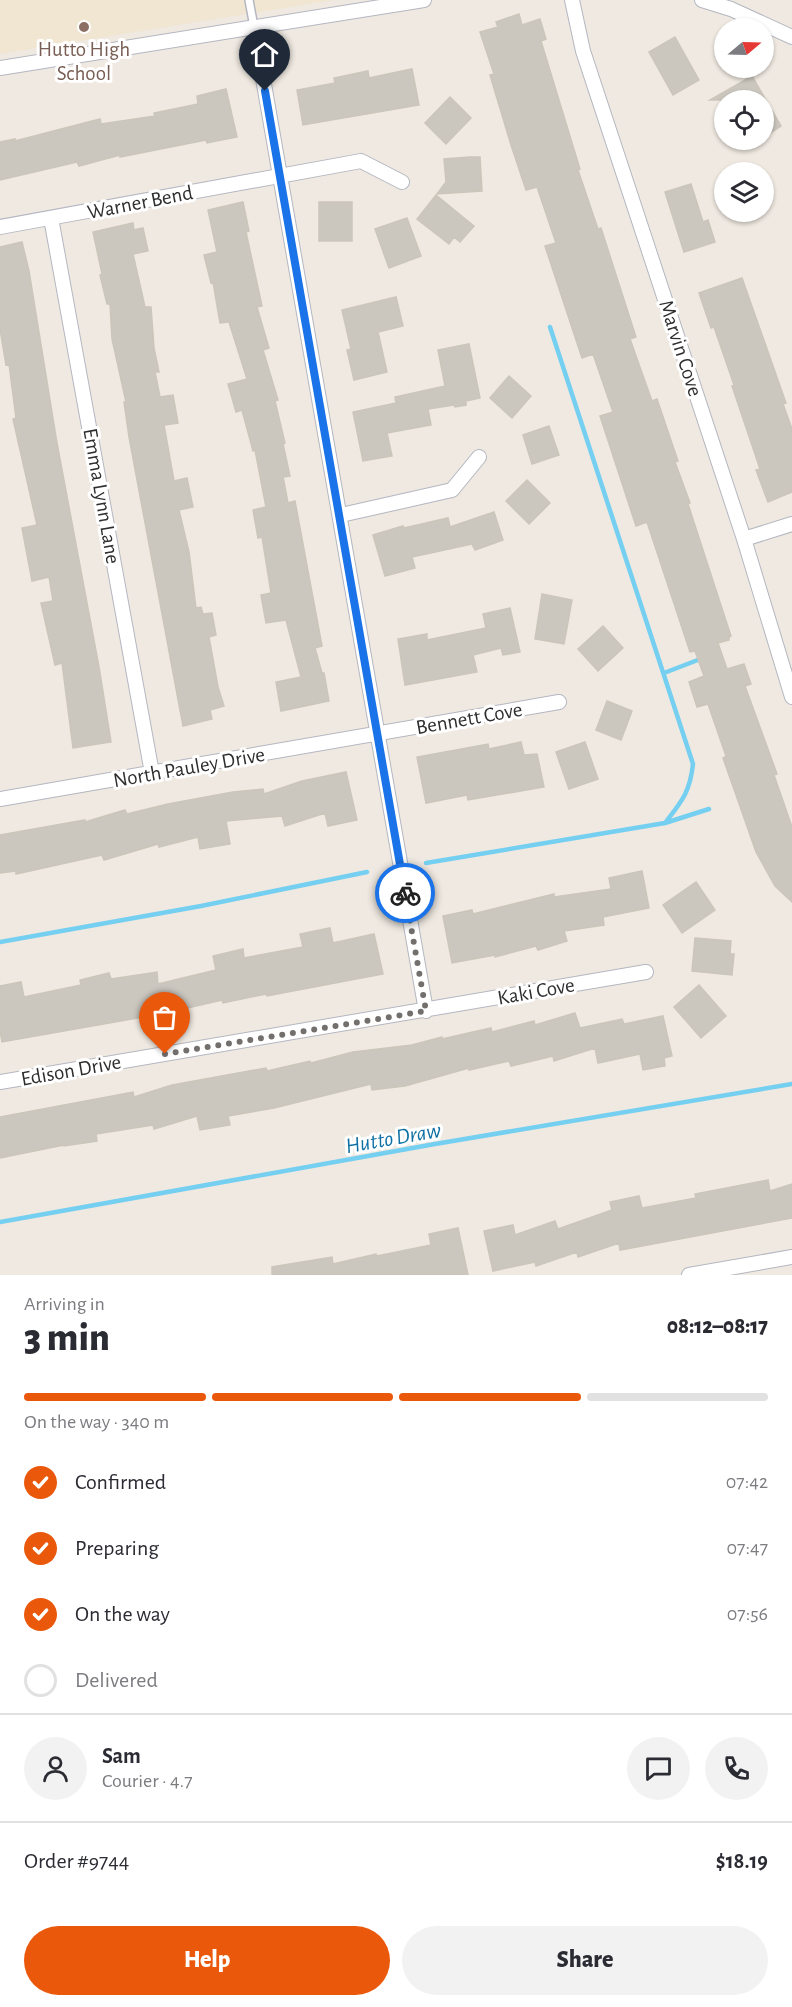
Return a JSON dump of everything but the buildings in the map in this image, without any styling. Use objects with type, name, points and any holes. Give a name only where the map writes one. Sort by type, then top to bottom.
[{"type":"street","points":[[0,68],[424,0]]},
{"type":"street","name":"Marvin Cove","points":[[572,0],[583,51],[744,539],[792,697]]},
{"type":"street","points":[[702,0],[731,9],[792,38]]},
{"type":"street","points":[[254,27],[426,1011]]},
{"type":"street","name":"Warner Bend","points":[[0,227],[361,161],[402,182]]},
{"type":"street","name":"Emma Lynn Lane","points":[[51,218],[152,773]]},
{"type":"street","points":[[341,515],[452,490],[479,457]]},
{"type":"street","points":[[744,539],[792,524]]},
{"type":"street","name":"Bennett Cove","points":[[378,735],[559,702]]},
{"type":"street","name":"North Pauley Drive","points":[[0,799],[378,735]]},
{"type":"street","name":"Kaki Cove","points":[[426,1011],[646,972]]},
{"type":"street","name":"Edison Drive","points":[[0,1082],[426,1011]]},
{"type":"street","points":[[689,1275],[792,1257]]},
{"type":"lane","points":[[249,0],[254,27]]},
{"type":"shaded area","name":"Hutto High School","points":[[0,0],[334,0],[0,54]]},
{"type":"waterway","points":[[550,327],[693,764],[690,782],[684,796],[665,823]]},
{"type":"waterway","points":[[664,673],[703,658]]},
{"type":"waterway","points":[[426,863],[665,823],[709,809]]},
{"type":"waterway","points":[[0,942],[201,906],[367,872]]},
{"type":"waterway","name":"Hutto Draw","points":[[0,1222],[435,1144],[792,1084]]},
{"type":"way so far","points":[[165,1054],[426,1011],[405,893]]},
{"type":"place","name":"Hutto High School","points":[[84,27]]},
{"type":"route","points":[[265,91],[341,515],[405,893]]}]
